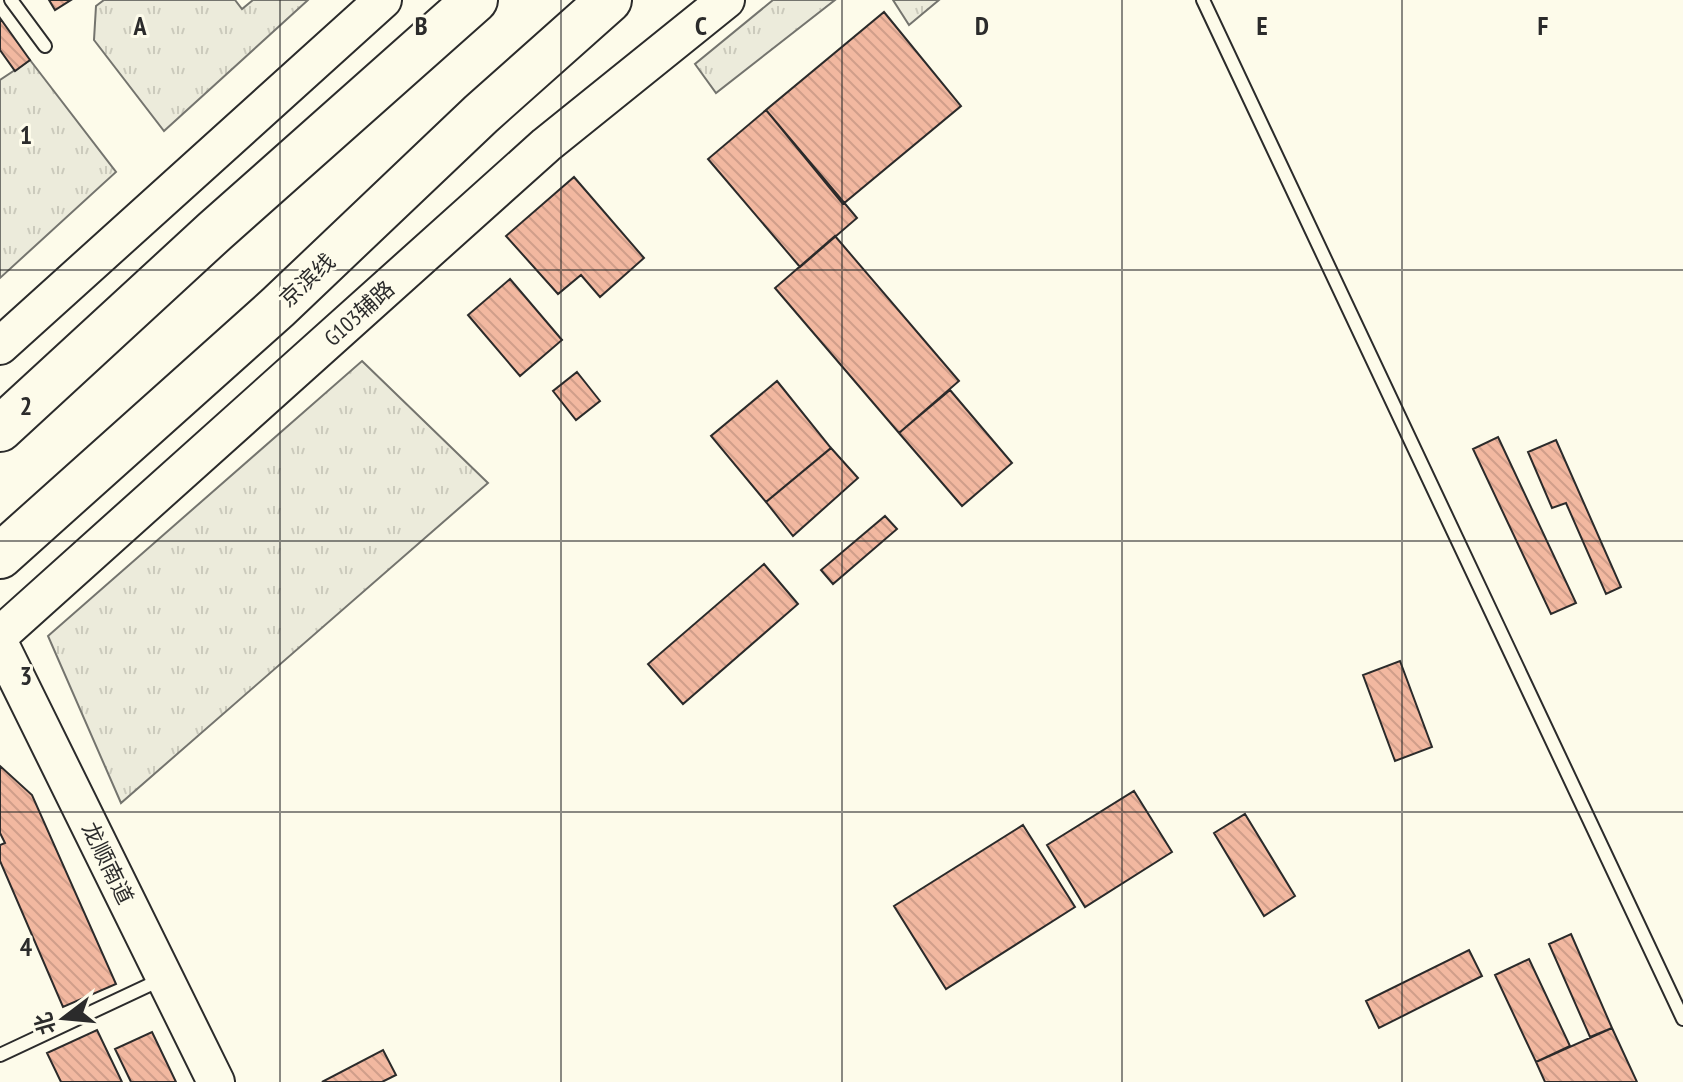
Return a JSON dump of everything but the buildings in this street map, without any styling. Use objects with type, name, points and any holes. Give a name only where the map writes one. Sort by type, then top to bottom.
[{"type":"highway","points":[[0,429],[215,231],[475,0]]},
{"type":"highway","name":"京滨线","points":[[0,556],[278,307],[481,114],[609,0]]},
{"type":"street","points":[[0,346],[383,0]]},
{"type":"street","name":"G103辅路","points":[[0,635],[546,145],[726,0]]},
{"type":"street","name":"龙顺南道","points":[[0,644],[216,1082]]},
{"type":"lane","points":[[11,0],[45,46]]},
{"type":"lane","points":[[1203,0],[1683,1019]]},
{"type":"lane","points":[[0,1055],[165,977]]},
{"type":"green space","points":[[104,0],[235,0],[242,9],[253,0],[308,0],[164,131],[94,40],[96,6]]},
{"type":"green space","points":[[773,0],[835,0],[716,93],[695,64]]},
{"type":"green space","points":[[893,0],[939,0],[909,25]]},
{"type":"green space","points":[[30,60],[116,172],[0,278],[0,80]]},
{"type":"green space","points":[[362,361],[488,483],[121,803],[48,636]]}]
